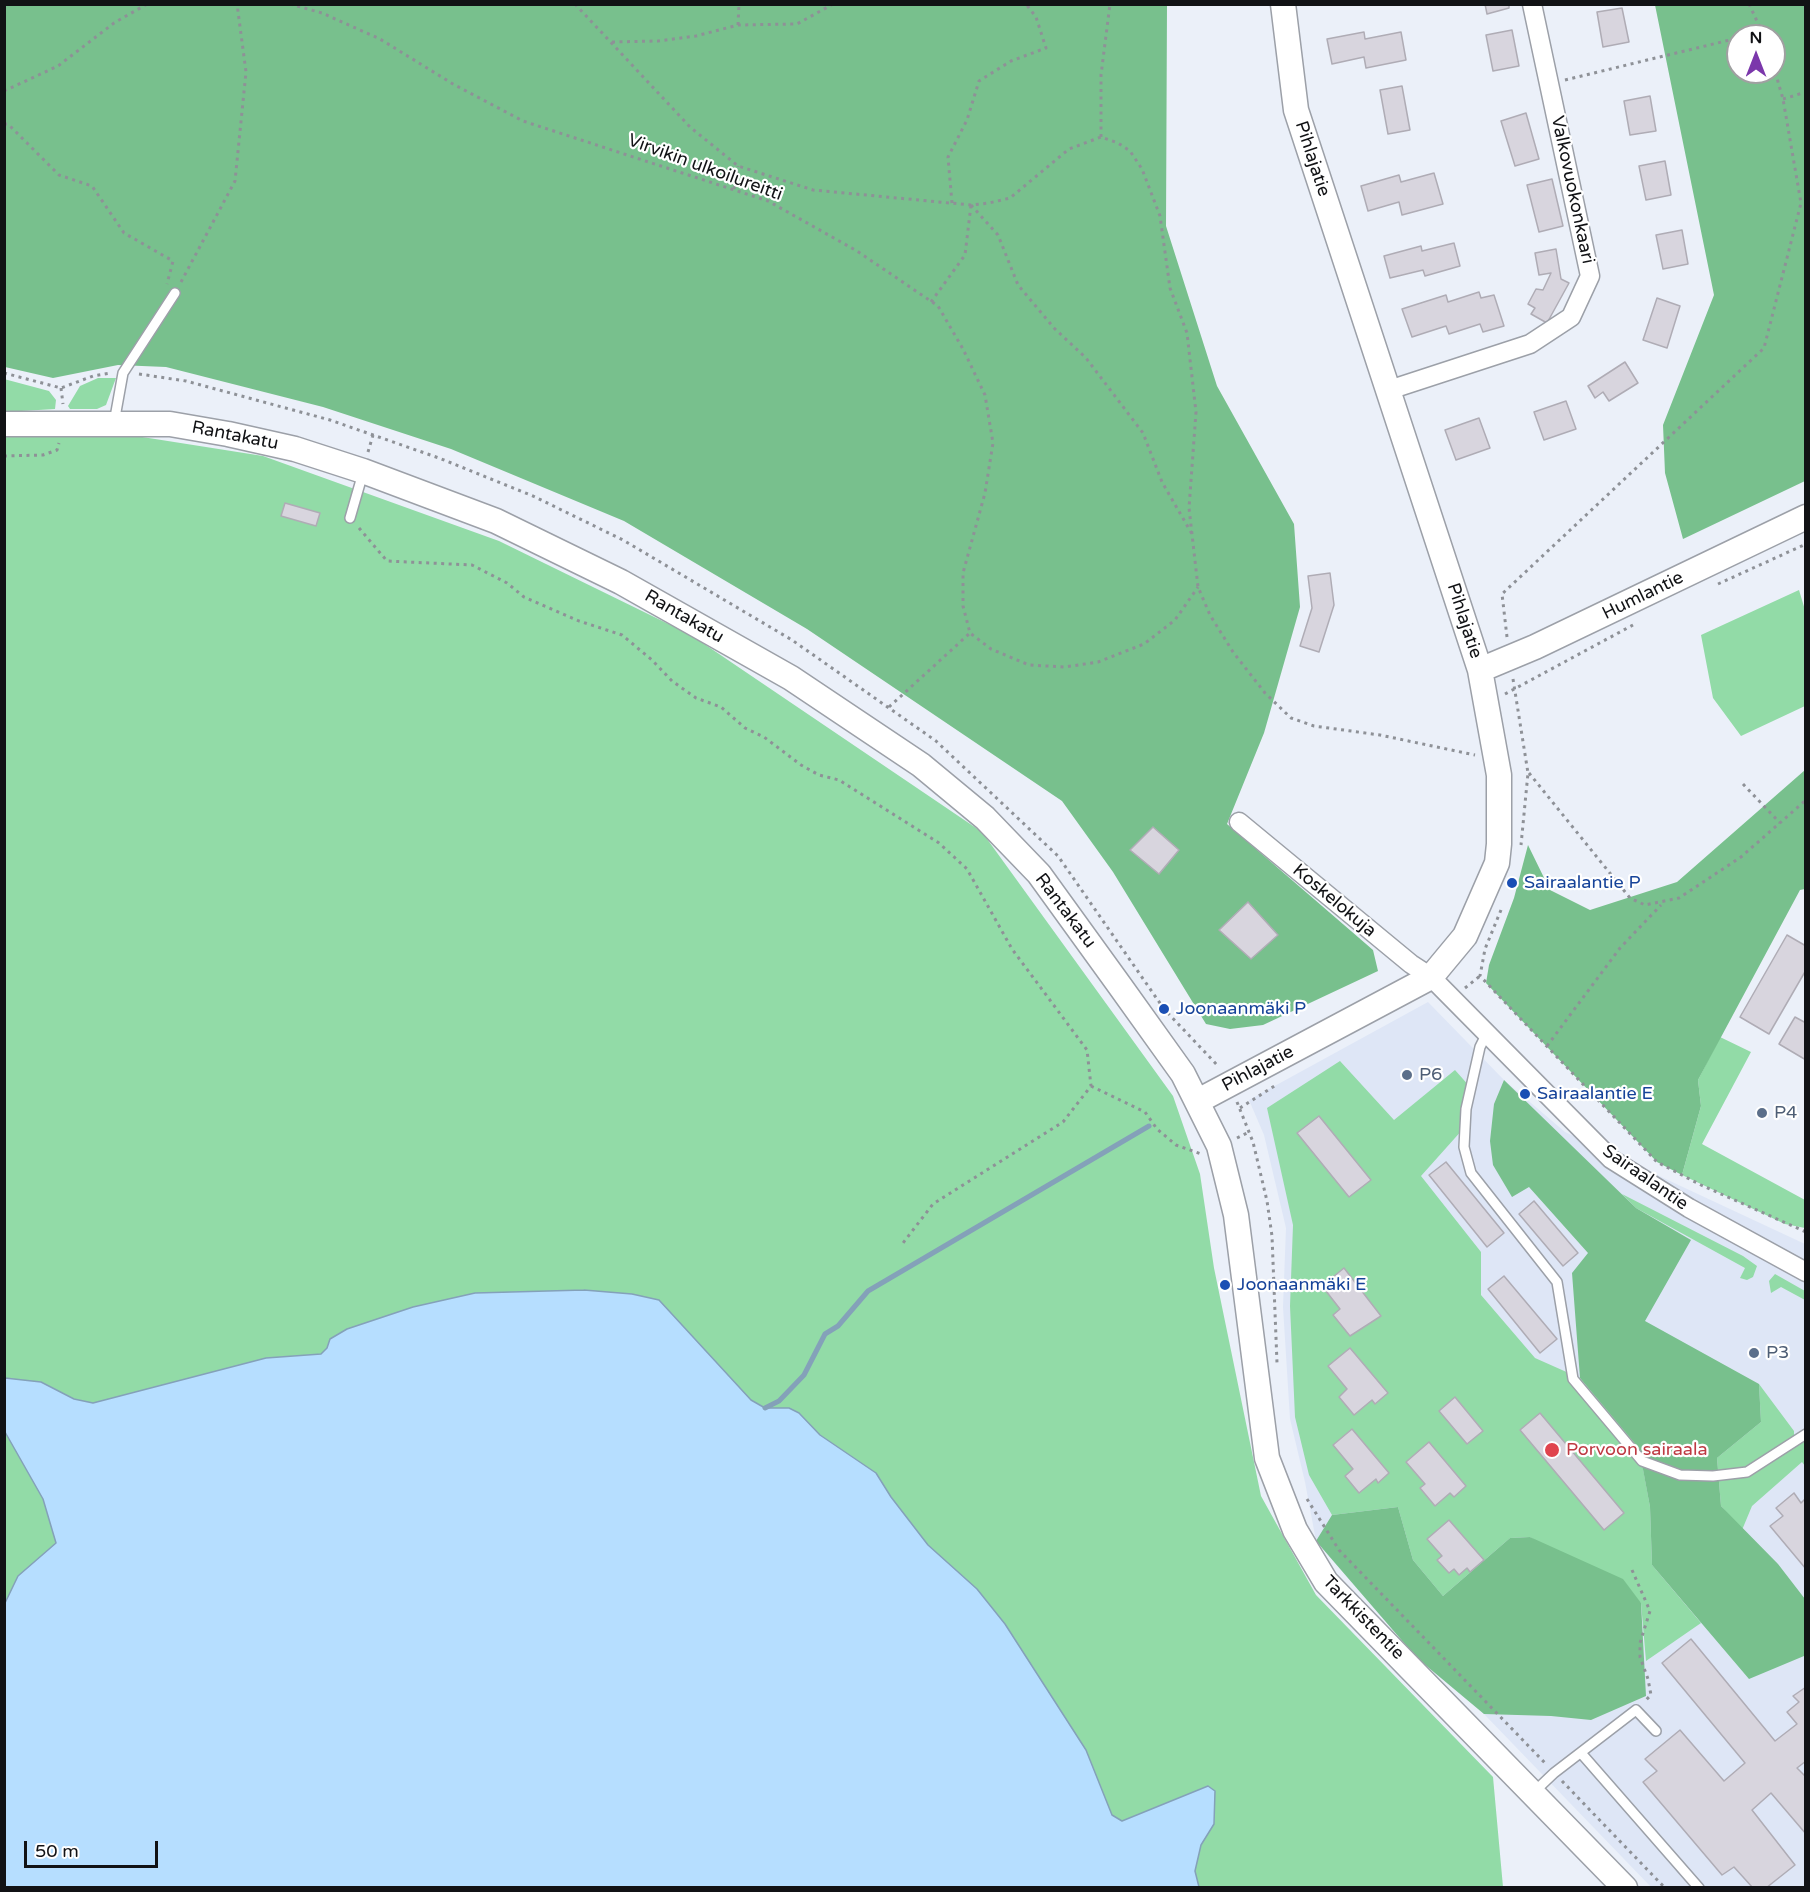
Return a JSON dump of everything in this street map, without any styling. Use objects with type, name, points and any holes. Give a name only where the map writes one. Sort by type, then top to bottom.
[{"type":"street","name":"Pihlajatie","points":[[1198,1101],[1223,1075],[1431,977],[1465,936],[1497,862],[1499,775],[1480,670],[1386,391],[1296,110],[1283,4]]},
{"type":"street","name":"Valkovuokonkaari","points":[[1386,391],[1530,344],[1571,317],[1590,276],[1532,4]]},
{"type":"street","name":"Rantakatu","points":[[4,424],[66,422],[170,424],[295,449],[363,471],[496,521],[621,582],[790,678],[921,765],[985,818],[1039,874],[1183,1074],[1198,1101]]},
{"type":"street","name":"Humlantie","points":[[1480,670],[1510,658],[1806,517]]},
{"type":"street","name":"Koskelokuja","points":[[1239,822],[1411,964],[1431,977]]},
{"type":"street","name":"Sairaalantie","points":[[1431,977],[1611,1159],[1689,1208],[1806,1272]]},
{"type":"street","name":"Tarkkistentie","points":[[1198,1101],[1219,1146],[1233,1197],[1263,1434],[1273,1476],[1295,1530],[1326,1582],[1625,1887]]},
{"type":"lane","points":[[114,423],[123,373],[175,293]]},
{"type":"lane","points":[[350,518],[363,471]]},
{"type":"lane","points":[[1487,1033],[1480,1047],[1466,1109],[1464,1147],[1471,1173],[1557,1282],[1573,1379],[1642,1461],[1680,1475],[1713,1476],[1747,1472],[1806,1434]]},
{"type":"lane","points":[[1534,1792],[1554,1773],[1636,1710],[1656,1731]]},
{"type":"lane","points":[[1581,1753],[1699,1887]]},
{"type":"path","points":[[4,91],[58,66],[114,23],[147,4]]},
{"type":"path","points":[[175,293],[235,181],[246,72],[237,4]]},
{"type":"path","name":"Virvikin ulkoilureitti","points":[[290,4],[322,13],[380,39],[453,84],[523,121],[768,201],[857,251],[938,306],[985,394],[993,443],[985,493],[963,573],[963,606],[970,633]]},
{"type":"path","name":"Virvikin ulkoilureitti","points":[[575,4],[690,127],[738,166],[813,190],[971,205],[1010,198],[1069,149],[1101,137]]},
{"type":"path","points":[[738,25],[740,4]]},
{"type":"path","points":[[612,42],[658,41],[696,36],[738,25],[798,24],[833,4]]},
{"type":"path","points":[[952,202],[948,157],[967,120],[980,81],[1011,61],[1046,48],[1036,16],[1026,4]]},
{"type":"path","points":[[1110,4],[1101,75],[1101,137],[1118,143],[1130,151],[1142,169],[1160,216],[1170,288],[1187,333],[1196,412],[1189,508],[1198,587],[1210,615],[1233,652],[1265,693],[1291,718],[1314,726],[1399,738],[1482,757]]},
{"type":"path","points":[[1749,4],[1759,24]]},
{"type":"path","points":[[1754,4],[1755,16]]},
{"type":"path","points":[[1549,84],[1726,41]]},
{"type":"path","points":[[1520,855],[1528,773],[1514,692],[1502,594],[1764,348],[1801,203],[1779,84]]},
{"type":"path","points":[[1783,99],[1806,92]]},
{"type":"path","points":[[4,124],[8,124],[59,175],[92,186],[124,233],[173,261],[159,317]]},
{"type":"path","points":[[734,189],[738,166]]},
{"type":"path","points":[[971,205],[998,235],[1018,285],[1054,328],[1086,358],[1143,433],[1162,482],[1192,535]]},
{"type":"path","points":[[932,302],[965,255],[971,205]]},
{"type":"path","points":[[4,373],[61,388],[93,376],[123,373],[154,375],[186,381],[330,420],[439,458],[533,496],[623,540],[762,622],[936,741],[1058,856],[1164,1009],[1223,1075],[1253,1142],[1267,1201],[1272,1236],[1278,1374]]},
{"type":"path","points":[[4,456],[43,455],[57,450],[66,422]]},
{"type":"path","points":[[350,518],[387,561],[472,565],[507,583],[524,597],[579,621],[622,635],[652,660],[672,681],[696,698],[721,707],[745,728],[764,737],[801,765],[819,775],[839,780],[939,843],[967,869],[1012,949],[1087,1050],[1091,1086],[1063,1122],[933,1204],[903,1243]]},
{"type":"path","points":[[1712,587],[1806,544]]},
{"type":"path","points":[[889,708],[970,633],[991,649],[1029,665],[1065,667],[1098,662],[1143,644],[1175,620],[1198,587]]},
{"type":"path","points":[[1487,700],[1514,692],[1639,622]]},
{"type":"path","points":[[1528,773],[1630,898],[1646,905],[1662,904],[1679,898],[1741,857],[1806,800]]},
{"type":"path","points":[[1743,784],[1780,823]]},
{"type":"path","points":[[1547,1046],[1620,948],[1662,904]]},
{"type":"path","points":[[1503,905],[1485,949],[1480,976],[1657,1162],[1701,1185],[1806,1232]]},
{"type":"path","points":[[1223,1075],[1228,1060]]},
{"type":"path","points":[[1091,1086],[1145,1112],[1157,1129],[1176,1145],[1199,1154]]},
{"type":"path","points":[[1304,1494],[1339,1550],[1665,1887]]},
{"type":"path","points":[[1632,1570],[1650,1611],[1640,1643],[1640,1657],[1651,1695],[1636,1710]]},
{"type":"shaded area","name":"Porvoon sairaala","points":[[1428,1002],[1504,1080],[1565,1132],[1805,1244],[1805,1887],[1651,1887],[1484,1714],[1417,1658],[1316,1541],[1290,1419],[1283,1307],[1286,1228],[1264,1135],[1249,1100]]},
{"type":"green space","points":[[4,5],[1167,5],[1166,226],[1217,386],[1294,524],[1300,607],[1264,733],[1227,824],[1373,950],[1378,971],[1263,1025],[1230,1029],[1206,1024],[1113,872],[1062,801],[807,629],[624,521],[451,449],[323,407],[166,367],[118,365],[53,378],[5,367]]},
{"type":"green space","points":[[1655,5],[1805,5],[1805,481],[1683,539],[1665,473],[1663,425],[1714,295]]},
{"type":"green space","points":[[98,378],[116,378],[106,405],[97,409],[70,409],[68,406],[80,386]]},
{"type":"green space","points":[[4,379],[49,391],[56,400],[55,409],[5,412]]},
{"type":"green space","points":[[117,433],[263,456],[499,541],[691,635],[982,832],[1173,1096],[1200,1174],[1214,1268],[1261,1496],[1316,1595],[1493,1777],[1503,1887],[5,1887],[4,437]]},
{"type":"green space","points":[[1799,590],[1805,610],[1805,706],[1741,736],[1713,698],[1701,635]]},
{"type":"green space","points":[[1805,770],[1805,889],[1800,890],[1698,1080],[1701,1106],[1682,1175],[1657,1162],[1486,983],[1489,965],[1514,898],[1528,845],[1550,890],[1590,910],[1677,882]]},
{"type":"green space","points":[[1720,1037],[1751,1052],[1702,1144],[1805,1200],[1805,1228],[1785,1224],[1682,1175],[1701,1106],[1698,1080]]},
{"type":"green space","points":[[1340,1061],[1394,1120],[1455,1070],[1471,1088],[1463,1129],[1421,1176],[1481,1252],[1481,1295],[1535,1358],[1580,1378],[1639,1447],[1650,1507],[1652,1565],[1701,1623],[1646,1661],[1641,1603],[1530,1537],[1510,1538],[1443,1596],[1413,1560],[1398,1507],[1332,1515],[1309,1475],[1295,1417],[1290,1306],[1293,1225],[1267,1108]]},
{"type":"green space","points":[[1504,1080],[1636,1208],[1691,1240],[1645,1321],[1759,1384],[1761,1422],[1717,1458],[1721,1506],[1778,1564],[1805,1599],[1804,1656],[1749,1679],[1652,1565],[1650,1507],[1639,1448],[1580,1378],[1572,1273],[1588,1253],[1529,1187],[1512,1197],[1493,1165],[1490,1141],[1494,1104]]},
{"type":"green space","points":[[1622,1194],[1743,1256],[1757,1266],[1753,1277],[1747,1280],[1740,1278],[1745,1268],[1636,1208]]},
{"type":"green space","points":[[1775,1274],[1805,1291],[1805,1300],[1781,1287],[1771,1293],[1769,1281]]},
{"type":"green space","points":[[1759,1384],[1794,1431],[1794,1440],[1805,1435],[1805,1466],[1802,1462],[1752,1506],[1742,1530],[1721,1506],[1717,1458],[1761,1422]]},
{"type":"green space","points":[[1398,1507],[1413,1560],[1443,1596],[1510,1538],[1530,1537],[1623,1579],[1641,1603],[1646,1696],[1591,1720],[1484,1714],[1417,1658],[1316,1541],[1332,1515]]},
{"type":"water","points":[[584,1290],[632,1294],[659,1300],[751,1400],[765,1408],[789,1408],[799,1413],[820,1435],[876,1473],[891,1497],[928,1545],[977,1589],[1005,1624],[1086,1750],[1112,1815],[1122,1821],[1208,1786],[1215,1791],[1214,1824],[1201,1845],[1195,1871],[1199,1887],[5,1887],[5,1603],[18,1576],[56,1543],[43,1499],[5,1432],[5,1378],[41,1382],[74,1399],[93,1403],[266,1358],[321,1354],[327,1348],[330,1339],[347,1329],[413,1307],[475,1293]]},
{"type":"building","points":[[1485,4],[1509,4],[1509,8],[1487,14]]},
{"type":"building","points":[[1622,8],[1629,42],[1603,47],[1597,12]]},
{"type":"building","points":[[1512,30],[1519,66],[1493,71],[1486,35]]},
{"type":"building","points":[[1364,32],[1365,39],[1401,32],[1406,60],[1366,68],[1364,57],[1332,64],[1327,39]]},
{"type":"building","points":[[1402,86],[1410,130],[1388,134],[1380,90]]},
{"type":"building","points":[[1650,96],[1656,131],[1630,135],[1624,101]]},
{"type":"building","points":[[1526,113],[1539,159],[1515,166],[1501,121]]},
{"type":"building","points":[[1665,161],[1671,195],[1646,200],[1639,166]]},
{"type":"building","points":[[1434,173],[1443,204],[1402,215],[1399,202],[1368,211],[1361,186],[1399,175],[1401,182]]},
{"type":"building","points":[[1552,179],[1563,226],[1539,232],[1527,185]]},
{"type":"building","points":[[1682,230],[1688,264],[1663,269],[1656,235]]},
{"type":"building","points":[[1454,243],[1460,266],[1425,276],[1423,270],[1390,278],[1384,256],[1421,246],[1422,251]]},
{"type":"building","points":[[1556,249],[1561,279],[1569,283],[1547,323],[1531,314],[1535,308],[1528,304],[1536,289],[1543,290],[1551,273],[1539,275],[1535,253]]},
{"type":"building","points":[[1479,292],[1481,298],[1494,295],[1504,326],[1483,332],[1480,324],[1449,334],[1446,326],[1412,337],[1402,309],[1446,295],[1448,302]]},
{"type":"building","points":[[1657,298],[1680,306],[1667,348],[1643,340]]},
{"type":"building","points":[[1625,362],[1638,383],[1609,401],[1603,392],[1595,398],[1588,386]]},
{"type":"building","points":[[1566,401],[1576,429],[1544,440],[1534,412]]},
{"type":"building","points":[[1479,418],[1490,448],[1456,460],[1445,430]]},
{"type":"building","points":[[285,503],[320,513],[316,526],[281,516]]},
{"type":"building","points":[[1330,573],[1334,605],[1319,652],[1300,646],[1312,608],[1308,576]]},
{"type":"building","points":[[1153,827],[1179,850],[1159,874],[1130,850]]},
{"type":"building","points":[[1248,902],[1278,935],[1251,959],[1219,930]]},
{"type":"building","points":[[1787,935],[1806,946],[1806,970],[1769,1034],[1740,1017]]},
{"type":"building","points":[[1795,1017],[1806,1023],[1806,1060],[1779,1044]]},
{"type":"building","points":[[1319,1116],[1371,1180],[1349,1197],[1297,1133]]},
{"type":"building","points":[[1446,1162],[1504,1233],[1487,1247],[1429,1175]]},
{"type":"building","points":[[1534,1201],[1578,1253],[1563,1266],[1519,1214]]},
{"type":"building","points":[[1344,1268],[1381,1316],[1350,1336],[1333,1315],[1340,1309],[1322,1286]]},
{"type":"building","points":[[1504,1276],[1557,1339],[1540,1353],[1488,1289]]},
{"type":"building","points":[[1350,1348],[1388,1393],[1375,1404],[1372,1400],[1354,1415],[1339,1397],[1347,1389],[1328,1366]]},
{"type":"building","points":[[1455,1397],[1483,1431],[1467,1444],[1439,1411]]},
{"type":"building","points":[[1540,1413],[1624,1513],[1604,1530],[1520,1430]]},
{"type":"building","points":[[1352,1429],[1389,1473],[1378,1483],[1376,1479],[1359,1493],[1345,1476],[1353,1469],[1333,1445]]},
{"type":"building","points":[[1429,1442],[1466,1486],[1454,1497],[1450,1493],[1435,1506],[1420,1488],[1425,1484],[1406,1462]]},
{"type":"building","points":[[1794,1493],[1801,1503],[1806,1498],[1806,1569],[1770,1526],[1783,1516],[1776,1508]]},
{"type":"building","points":[[1449,1520],[1484,1560],[1470,1572],[1467,1568],[1459,1575],[1454,1569],[1449,1573],[1437,1560],[1442,1556],[1427,1539]]},
{"type":"building","points":[[1691,1639],[1775,1741],[1797,1724],[1787,1712],[1799,1702],[1793,1696],[1806,1687],[1806,1761],[1797,1768],[1806,1777],[1806,1834],[1771,1793],[1752,1810],[1795,1865],[1766,1888],[1753,1888],[1734,1867],[1722,1875],[1643,1782],[1657,1771],[1645,1759],[1680,1730],[1724,1781],[1745,1763],[1662,1663]]},
{"type":"waterway","points":[[765,1408],[779,1401],[804,1375],[825,1334],[838,1326],[868,1291],[1149,1126]]},
{"type":"place","name":"Sairaalantie P","points":[[1512,883]]},
{"type":"place","name":"Joonaanmäki P","points":[[1164,1009]]},
{"type":"place","name":"P6","points":[[1407,1075]]},
{"type":"place","name":"Sairaalantie E","points":[[1525,1094]]},
{"type":"place","name":"P4","points":[[1762,1113]]},
{"type":"place","name":"Joonaanmäki E","points":[[1225,1285]]},
{"type":"place","name":"P3","points":[[1754,1353]]},
{"type":"place","name":"Porvoon sairaala","points":[[1552,1450]]}]
